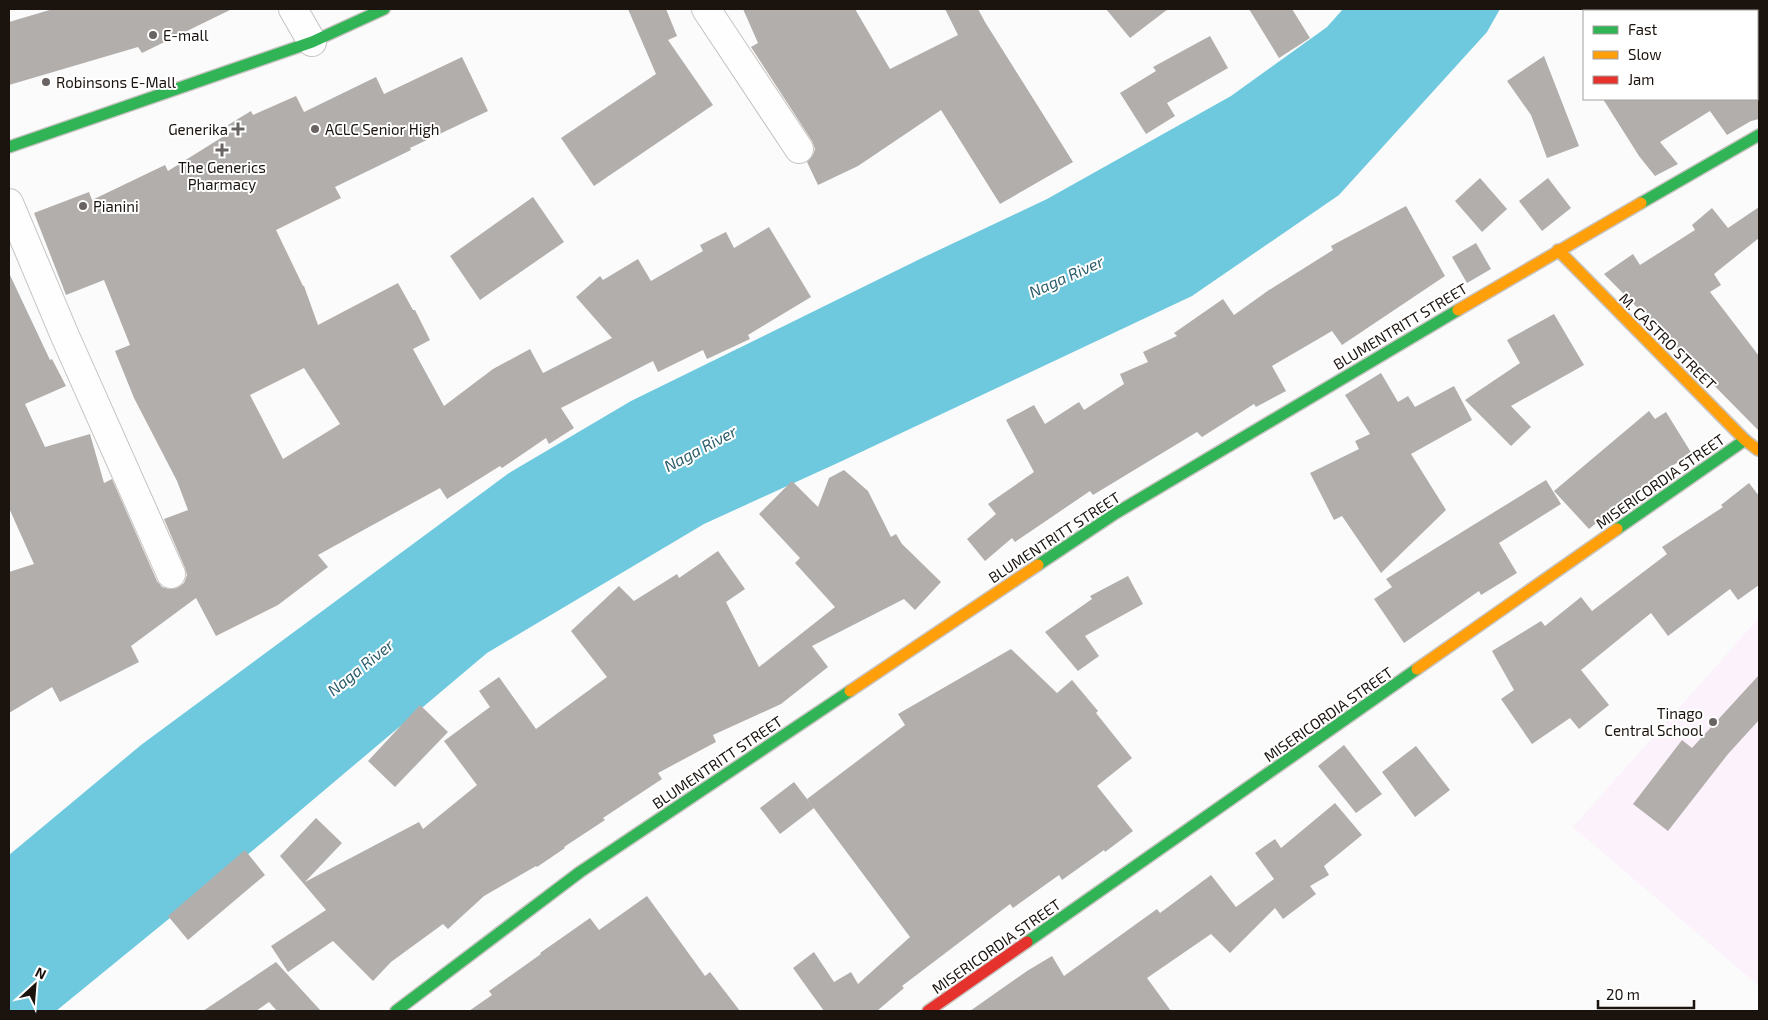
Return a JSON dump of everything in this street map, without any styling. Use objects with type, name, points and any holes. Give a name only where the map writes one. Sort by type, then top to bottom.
[{"type":"main road","points":[[9,146],[312,42],[384,9]]},
{"type":"main road","name":"BLUMENTRITT STREET","points":[[396,1011],[580,872],[1116,513],[1558,250],[1759,135]]},
{"type":"main road","name":"M. CASTRO STREET","points":[[1558,250],[1744,440],[1759,451]]},
{"type":"main road","name":"MISERICORDIA STREET","points":[[928,1011],[1744,440]]},
{"type":"street","points":[[293,9],[312,42]]},
{"type":"street","points":[[706,9],[800,149]]},
{"type":"street","points":[[9,203],[64,336],[171,574]]},
{"type":"shaded area","name":"Tinago Central School","points":[[1759,618],[1759,986],[1573,827]]},
{"type":"water","name":"Naga River","points":[[1343,9],[1500,9],[1487,32],[1339,195],[1192,296],[704,524],[487,653],[263,842],[56,1011],[9,1011],[9,855],[141,745],[509,473],[631,401],[922,258],[1047,199],[1231,96],[1327,27]]},
{"type":"building","points":[[53,9],[232,9],[142,53],[138,47],[9,85],[9,22]]},
{"type":"building","points":[[628,9],[666,9],[677,36],[668,40],[713,105],[594,186],[561,138],[656,74]]},
{"type":"building","points":[[743,9],[855,9],[890,69],[958,35],[945,9],[978,9],[1073,162],[1000,204],[941,110],[858,166],[818,185],[807,162],[815,149],[812,141],[751,47],[758,43]]},
{"type":"building","points":[[1106,9],[1168,9],[1130,38]]},
{"type":"building","points":[[1249,9],[1292,9],[1310,38],[1279,58]]},
{"type":"building","points":[[1210,36],[1228,68],[1167,103],[1175,116],[1146,134],[1120,93],[1156,71],[1153,67]]},
{"type":"building","points":[[1544,56],[1579,146],[1547,158],[1531,115],[1507,81]]},
{"type":"building","points":[[462,57],[488,111],[410,148],[411,150],[335,187],[341,198],[276,230],[304,286],[318,325],[398,283],[413,310],[415,310],[430,340],[413,349],[444,406],[493,369],[530,349],[543,373],[612,338],[576,297],[600,276],[603,280],[638,259],[651,281],[703,251],[700,245],[726,232],[734,248],[769,227],[811,297],[748,335],[750,339],[707,359],[703,350],[658,372],[653,361],[561,408],[574,428],[549,444],[546,438],[502,468],[500,466],[447,499],[440,488],[318,555],[328,567],[278,605],[216,636],[196,598],[131,646],[139,662],[60,702],[52,687],[9,713],[9,572],[34,564],[9,508],[9,273],[50,360],[52,359],[66,386],[25,404],[45,447],[90,434],[104,483],[112,479],[157,581],[162,587],[169,589],[177,588],[184,583],[187,575],[164,519],[188,510],[177,481],[134,398],[115,351],[130,345],[104,280],[66,295],[34,213],[89,192],[92,200],[165,165],[168,171],[232,131],[228,125],[251,111],[253,115],[296,96],[304,112],[376,77],[384,94]],"holes":[[[304,368],[340,424],[283,459],[250,395]]]},
{"type":"building","points":[[1759,99],[1759,119],[1751,121],[1727,135],[1710,111],[1660,142],[1678,164],[1655,176],[1639,156],[1604,100]]},
{"type":"building","points":[[1480,178],[1507,209],[1482,232],[1455,201]]},
{"type":"building","points":[[1548,178],[1571,208],[1542,231],[1519,201]]},
{"type":"building","points":[[533,197],[564,242],[480,300],[450,256]]},
{"type":"building","points":[[1406,206],[1445,276],[1342,345],[1332,331],[1272,366],[1286,391],[1256,407],[1254,404],[1202,437],[1197,432],[1093,495],[1090,491],[1015,542],[1012,538],[985,561],[967,539],[996,514],[988,504],[1034,472],[1006,420],[1034,405],[1045,424],[1079,402],[1084,410],[1124,384],[1120,374],[1148,362],[1143,352],[1177,336],[1174,333],[1223,299],[1234,315],[1269,290],[1333,250],[1331,246]]},
{"type":"building","points":[[1759,207],[1759,238],[1714,274],[1721,285],[1710,292],[1759,356],[1759,431],[1604,274],[1633,254],[1640,265],[1695,230],[1692,225],[1712,208],[1728,228]]},
{"type":"building","points":[[1476,243],[1491,269],[1467,283],[1452,257]]},
{"type":"building","points":[[1554,314],[1584,365],[1511,406],[1531,427],[1511,446],[1465,400],[1520,363],[1507,340]]},
{"type":"building","points":[[1381,373],[1398,402],[1408,396],[1415,407],[1454,386],[1472,420],[1411,454],[1446,510],[1381,573],[1342,516],[1334,520],[1310,473],[1359,449],[1355,441],[1370,434],[1345,395]]},
{"type":"building","points":[[1649,411],[1655,419],[1666,412],[1692,454],[1653,477],[1656,482],[1632,494],[1589,529],[1554,491]]},
{"type":"building","points":[[844,470],[868,491],[891,537],[896,534],[902,544],[941,582],[915,610],[904,599],[812,646],[828,667],[781,704],[713,735],[716,742],[658,773],[662,779],[603,818],[605,820],[537,867],[484,896],[448,929],[443,924],[391,962],[373,981],[333,941],[288,972],[271,946],[326,910],[280,856],[316,818],[342,843],[305,882],[419,822],[423,829],[477,785],[444,741],[490,707],[479,691],[499,677],[536,729],[607,677],[571,631],[619,586],[634,601],[677,574],[679,578],[718,551],[745,589],[726,602],[759,667],[835,607],[795,563],[800,558],[759,514],[792,481],[818,507],[829,478]]},
{"type":"building","points":[[1546,480],[1561,504],[1499,543],[1517,573],[1481,595],[1479,591],[1404,643],[1374,599],[1392,587],[1386,579]]},
{"type":"building","points":[[1749,483],[1759,496],[1759,585],[1738,600],[1730,589],[1668,636],[1651,613],[1581,670],[1609,705],[1579,729],[1570,718],[1532,744],[1501,699],[1514,690],[1492,651],[1541,621],[1545,626],[1581,597],[1592,611],[1667,554],[1662,547],[1723,507],[1721,505]]},
{"type":"building","points":[[1128,576],[1143,604],[1085,636],[1099,656],[1078,671],[1045,632],[1092,599],[1090,596]]},
{"type":"building","points":[[1011,649],[1057,693],[1072,680],[1098,711],[1096,713],[1132,758],[1097,786],[1133,831],[1062,880],[1059,875],[1013,908],[1010,904],[902,986],[904,988],[877,1011],[824,1011],[793,968],[814,952],[834,982],[851,972],[858,984],[910,937],[807,799],[905,725],[898,714]]},
{"type":"building","points":[[1759,675],[1759,720],[1728,754],[1668,831],[1633,804],[1682,740],[1692,748]]},
{"type":"building","points":[[420,705],[448,732],[395,787],[368,761]]},
{"type":"building","points":[[1344,745],[1382,794],[1356,813],[1318,766]]},
{"type":"building","points":[[1416,746],[1450,790],[1415,817],[1382,772]]},
{"type":"building","points":[[794,782],[814,808],[780,834],[760,808]]},
{"type":"building","points":[[1335,803],[1362,835],[1324,866],[1329,875],[1310,886],[1316,894],[1283,919],[1275,908],[1230,953],[1211,934],[1147,978],[1171,1011],[970,1011],[1052,956],[1064,976],[1157,909],[1160,913],[1211,875],[1236,907],[1274,879],[1255,853],[1275,839],[1281,848]]},
{"type":"building","points":[[245,850],[265,875],[188,940],[168,916]]},
{"type":"building","points":[[647,896],[705,976],[710,972],[740,1011],[469,1011],[492,995],[489,991],[590,918],[599,930]]},
{"type":"building","points":[[276,962],[321,1011],[277,1011],[269,1002],[256,1011],[203,1011]]},
{"type":"traffic: fast","points":[[9,147],[312,42],[384,9]]},
{"type":"traffic: fast","points":[[1641,203],[1759,135]]},
{"type":"traffic: fast","points":[[1038,565],[1116,513],[1458,310]]},
{"type":"traffic: fast","points":[[1617,529],[1745,440]]},
{"type":"traffic: fast","points":[[1027,942],[1417,669]]},
{"type":"traffic: fast","points":[[396,1011],[580,872],[850,691]]},
{"type":"traffic: slow","points":[[1458,310],[1641,203]]},
{"type":"traffic: slow","points":[[1558,250],[1745,440],[1758,450]]},
{"type":"traffic: slow","points":[[1417,669],[1617,529]]},
{"type":"traffic: slow","points":[[850,691],[1038,565]]},
{"type":"traffic: jam","points":[[928,1011],[1027,942]]},
{"type":"place","name":"E-mall","points":[[153,35]]},
{"type":"place","name":"Robinsons E-Mall","points":[[46,82]]},
{"type":"place","name":"Generika","points":[[238,129]]},
{"type":"place","name":"ACLC Senior High","points":[[315,129]]},
{"type":"place","name":"The Generics Pharmacy","points":[[222,150]]},
{"type":"place","name":"Pianini","points":[[83,206]]},
{"type":"place","name":"Tinago Central School","points":[[1713,722]]}]
